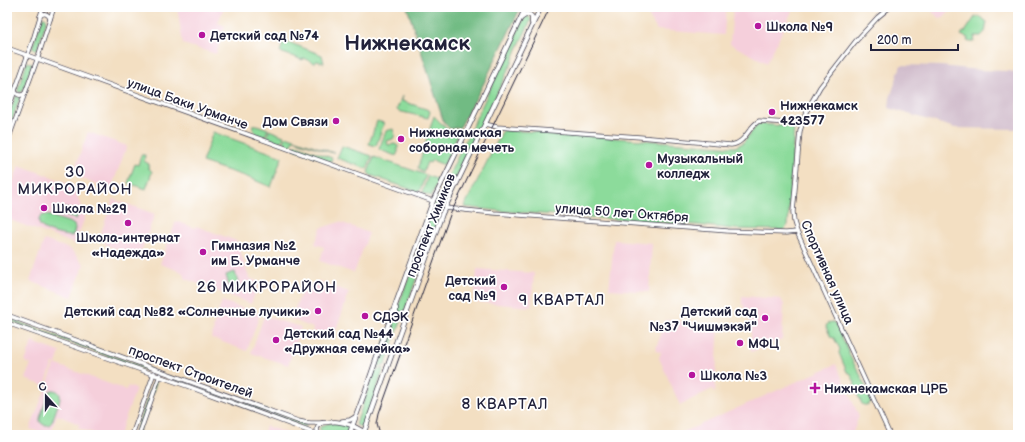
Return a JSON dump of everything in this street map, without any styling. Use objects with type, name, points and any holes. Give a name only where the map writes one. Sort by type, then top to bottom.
[{"type":"main road","name":"проспект Химиков","points":[[349,435],[433,201],[526,7]]},
{"type":"main road","name":"проспект Химиков","points":[[365,434],[445,208],[541,7]]},
{"type":"main road","points":[[520,19],[527,14],[530,15],[532,26]]},
{"type":"main road","points":[[396,306],[396,313],[398,316],[403,316],[408,312]]},
{"type":"main road","name":"проспект Строителей","points":[[353,426],[365,434]]},
{"type":"street","points":[[7,113],[43,7]]},
{"type":"street","points":[[7,143],[37,60],[54,7]]},
{"type":"street","name":"Спортивная улица","points":[[890,7],[878,17],[855,42],[831,72],[815,95],[806,112],[800,131],[798,145],[793,212],[797,232],[890,435]]},
{"type":"street","points":[[40,18],[42,14],[46,14],[49,16],[50,20]]},
{"type":"street","name":"улица Баки Урманче","points":[[7,48],[433,201]]},
{"type":"street","points":[[16,88],[16,92],[19,95],[23,95],[25,92]]},
{"type":"street","points":[[485,124],[497,127],[731,145],[740,142],[759,121],[802,124]]},
{"type":"street","name":"улица 50 лет Октября","points":[[445,208],[728,231],[797,232]]},
{"type":"street","name":"проспект Строителей","points":[[7,315],[306,423],[333,421],[353,426]]},
{"type":"street","name":"проспект Строителей","points":[[7,323],[160,376],[319,435]]},
{"type":"street","points":[[132,435],[156,368]]},
{"type":"street","points":[[139,435],[162,370]]},
{"type":"street","points":[[341,422],[352,420],[356,416]]},
{"type":"street","points":[[319,435],[317,432],[317,427],[325,422]]},
{"type":"street","points":[[304,430],[308,426],[306,423]]},
{"type":"shaded area","name":"Детский сад №74","points":[[177,7],[224,7],[218,23],[225,26],[216,54],[183,44]]},
{"type":"shaded area","points":[[643,7],[726,7],[724,35],[657,30]]},
{"type":"shaded area","name":"Школа №9","points":[[733,7],[794,7],[767,63],[730,44]]},
{"type":"shaded area","points":[[931,7],[955,7],[941,19],[932,12],[934,10]]},
{"type":"shaded area","points":[[901,65],[941,66],[1018,73],[1018,129],[955,128],[889,108],[890,98]]},
{"type":"shaded area","points":[[88,132],[127,146],[111,189],[80,178],[75,168]]},
{"type":"shaded area","name":"Школа №29","points":[[19,165],[73,185],[85,217],[75,244],[7,219],[7,199]]},
{"type":"shaded area","name":"Школа-интернат «Надежда»","points":[[113,199],[155,214],[139,257],[106,245],[101,233]]},
{"type":"shaded area","name":"Гимназия №2 им Б. Урманче","points":[[176,221],[195,228],[196,226],[237,241],[249,278],[259,282],[251,304],[186,279],[182,272],[160,264]]},
{"type":"shaded area","points":[[340,222],[369,233],[354,273],[320,261],[324,247],[315,244],[321,228]]},
{"type":"shaded area","name":"Школа-интернат «Надежда»","points":[[44,240],[70,249],[84,264],[72,297],[30,281]]},
{"type":"shaded area","points":[[614,240],[652,243],[649,292],[609,289]]},
{"type":"shaded area","name":"Детский сад №9","points":[[477,269],[534,273],[531,307],[474,302]]},
{"type":"shaded area","name":"Детский сад №82 «Солнечные лучики»","points":[[319,281],[349,292],[333,338],[312,331],[313,328],[291,319],[301,293]]},
{"type":"shaded area","name":"Детский сад №37 \"Чишмэкэй\"","points":[[742,296],[781,299],[784,305],[782,339],[751,352],[751,324],[743,312],[744,305],[742,305]]},
{"type":"shaded area","points":[[222,301],[260,314],[247,351],[211,338]]},
{"type":"shaded area","name":"Детский сад №44 «Дружная семейка»","points":[[264,316],[301,327],[288,365],[251,353]]},
{"type":"shaded area","name":"Школа №3","points":[[666,320],[719,324],[715,393],[712,389],[680,405],[659,358],[661,352],[655,351]]},
{"type":"shaded area","points":[[32,342],[60,352],[56,364],[53,363],[45,386],[25,379],[31,364],[25,362]]},
{"type":"shaded area","points":[[55,364],[126,390],[128,386],[136,389],[119,435],[99,435],[78,428],[79,424],[57,415],[50,435],[30,429]]},
{"type":"shaded area","name":"Нижнекамская ЦРБ","points":[[836,364],[859,416],[852,435],[677,435]]},
{"type":"shaded area","points":[[266,426],[292,435],[263,435]]},
{"type":"green space","points":[[407,7],[521,7],[483,85],[460,127],[450,129],[444,123]]},
{"type":"green space","points":[[527,16],[531,20],[442,207],[404,313],[401,315],[398,314],[397,310],[433,208],[524,18]]},
{"type":"green space","points":[[43,17],[47,19],[37,50],[32,48]]},
{"type":"green space","points":[[975,17],[981,17],[987,22],[985,32],[981,36],[975,36],[974,42],[967,41],[968,38],[961,35],[965,32]]},
{"type":"green space","points":[[285,41],[322,55],[324,63],[317,61],[314,63],[304,58],[303,60],[280,52]]},
{"type":"green space","points":[[27,62],[32,64],[23,91],[19,93],[18,89]]},
{"type":"green space","points":[[16,96],[20,97],[7,135],[7,120]]},
{"type":"green space","points":[[402,96],[402,101],[429,110],[430,112],[428,118],[398,111],[397,109]]},
{"type":"green space","points":[[434,116],[449,131],[460,129],[444,165],[432,160],[430,163],[427,162],[423,172],[419,170],[418,167]]},
{"type":"green space","points":[[377,121],[384,123],[376,146],[369,144]]},
{"type":"green space","points":[[254,124],[268,129],[265,136],[257,135],[254,132]]},
{"type":"green space","points":[[758,124],[794,127],[788,225],[784,230],[733,229],[464,207],[503,130],[553,133],[555,136],[571,137],[575,135],[735,147],[743,143]]},
{"type":"green space","points":[[393,129],[395,135],[393,139],[387,141],[388,145],[395,144],[398,146],[396,156],[379,149],[386,131]]},
{"type":"green space","points":[[269,130],[284,136],[282,142],[278,142],[267,137]]},
{"type":"green space","points":[[213,132],[282,157],[271,187],[247,177],[202,162]]},
{"type":"green space","points":[[286,136],[334,153],[294,140],[292,145],[285,145],[284,143]]},
{"type":"green space","points":[[296,145],[332,158],[331,161],[295,149]]},
{"type":"green space","points":[[342,146],[372,156],[367,169],[337,158]]},
{"type":"green space","points":[[141,155],[145,155],[144,161],[149,164],[148,167],[152,172],[146,189],[128,183],[135,164],[138,165]]},
{"type":"green space","points":[[374,157],[426,175],[420,190],[418,192],[370,175],[368,172]]},
{"type":"green space","points":[[428,176],[439,180],[431,196],[422,193]]},
{"type":"green space","points":[[64,208],[78,212],[76,219],[62,215]]},
{"type":"green space","points":[[44,215],[74,225],[75,228],[72,236],[55,233],[41,227],[39,224],[39,219]]},
{"type":"green space","points":[[235,272],[240,290],[231,293],[226,275]]},
{"type":"green space","points":[[395,316],[398,319],[402,319],[385,365],[375,369],[389,329]]},
{"type":"green space","points":[[7,318],[150,369],[149,371],[7,320]]},
{"type":"green space","points":[[831,322],[835,323],[868,392],[871,402],[868,404],[862,404],[854,387],[855,383],[850,373],[847,372],[839,353],[840,349],[826,327],[827,324]]},
{"type":"green space","points":[[384,368],[363,428],[356,425],[374,372]]},
{"type":"green space","points":[[167,377],[305,424],[306,427]]},
{"type":"green space","points":[[154,381],[156,383],[137,435],[134,435]]},
{"type":"green space","points":[[52,390],[59,392],[60,399],[52,422],[49,425],[44,425],[40,422],[40,418],[48,394]]},
{"type":"green space","points":[[333,423],[340,423],[350,426],[346,435],[329,435],[320,430],[320,427]]},
{"type":"tram line","points":[[380,435],[377,424],[379,414],[450,215],[550,7]]},
{"type":"place","name":"Школа №9","points":[[758,26]]},
{"type":"place","name":"Детский сад №74","points":[[202,35]]},
{"type":"place","name":"Нижнекамск 423577","points":[[772,112]]},
{"type":"place","name":"Дом Связи","points":[[336,121]]},
{"type":"place","name":"Нижнекамская соборная мечеть","points":[[401,139]]},
{"type":"place","name":"Музыкальный колледж","points":[[649,165]]},
{"type":"place","name":"Школа №29","points":[[44,208]]},
{"type":"place","name":"Школа-интернат «Надежда»","points":[[128,223]]},
{"type":"place","name":"Гимназия №2 им Б. Урманче","points":[[203,252]]},
{"type":"place","name":"Детский сад №9","points":[[504,287]]},
{"type":"place","name":"Детский сад №82 «Солнечные лучики»","points":[[318,311]]},
{"type":"place","name":"СДЭК","points":[[365,316]]},
{"type":"place","name":"Детский сад №37 \"Чишмэкэй\"","points":[[765,318]]},
{"type":"place","name":"Детский сад №44 «Дружная семейка»","points":[[276,340]]},
{"type":"place","name":"МФЦ","points":[[740,343]]},
{"type":"place","name":"Школа №3","points":[[692,375]]},
{"type":"place","name":"Нижнекамская ЦРБ","points":[[815,388]]},
{"type":"district","name":"Нижнекамск","points":[[407,43]]},
{"type":"district","name":"30 МИКРОРАЙОН","points":[[75,180]]},
{"type":"district","name":"26 МИКРОРАЙОН","points":[[267,287]]},
{"type":"district","name":"9 КВАРТАЛ","points":[[562,300]]},
{"type":"district","name":"8 КВАРТАЛ","points":[[505,404]]}]
